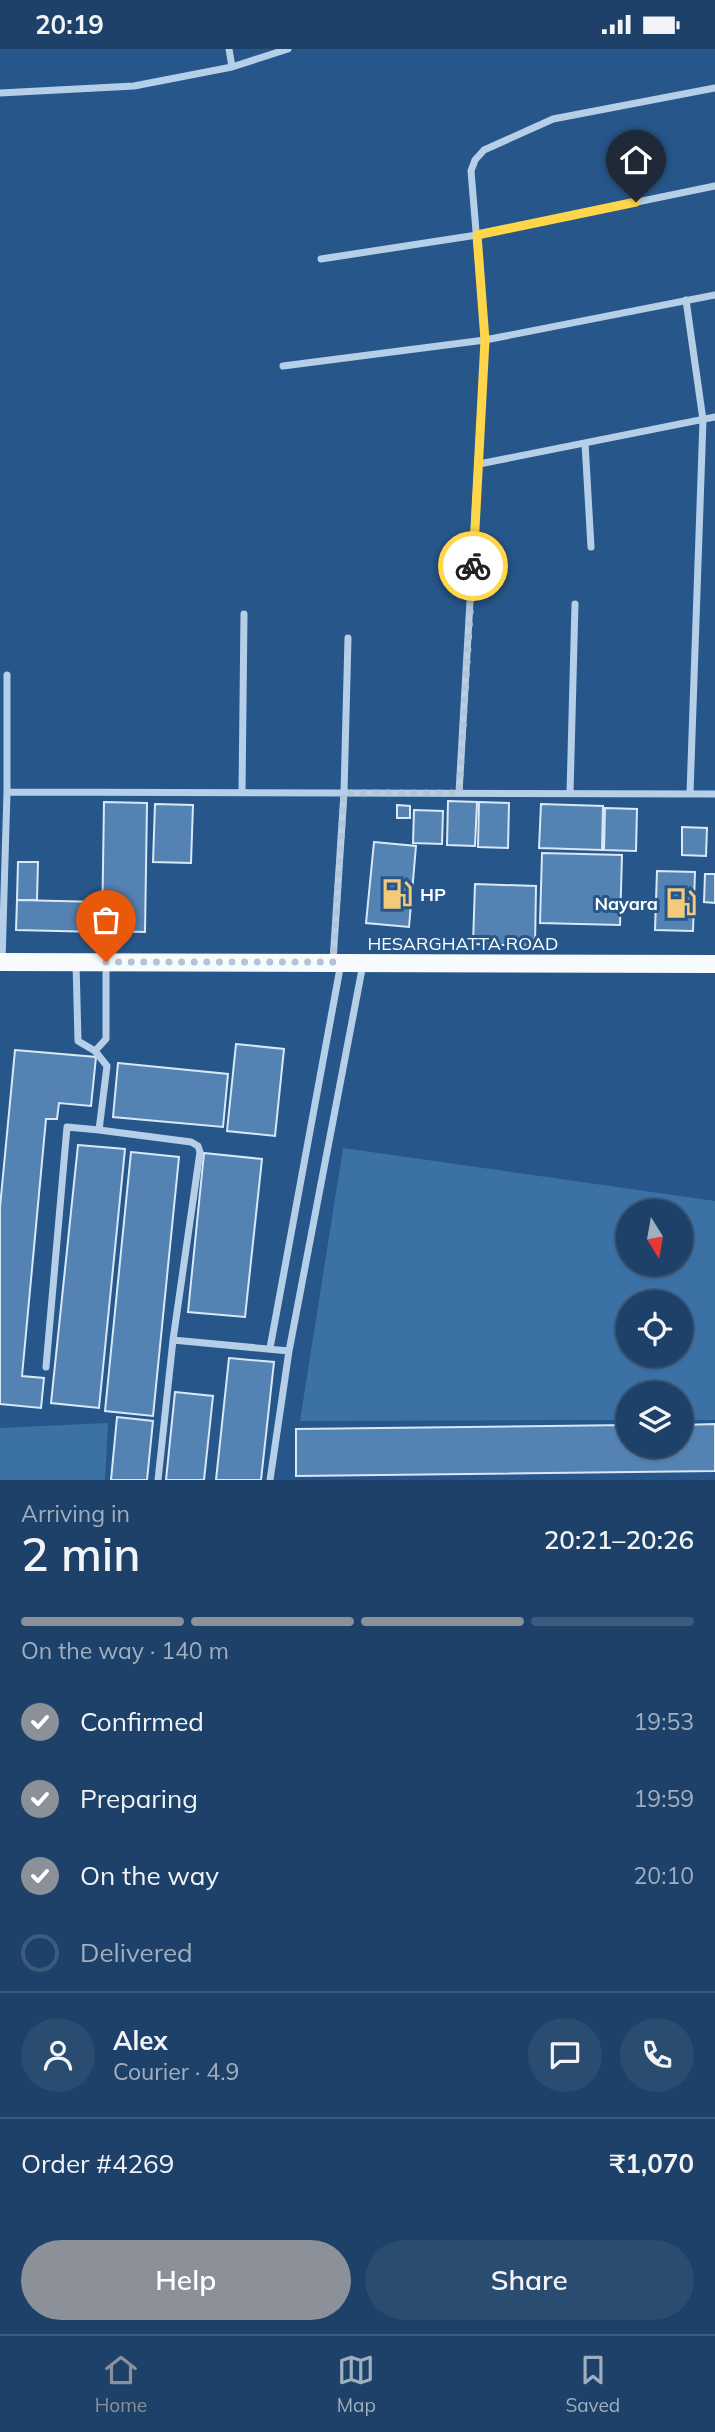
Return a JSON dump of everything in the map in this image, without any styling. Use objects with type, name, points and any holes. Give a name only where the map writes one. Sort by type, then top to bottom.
[{"type":"main road","name":"HESARGHATTA ROAD","points":[[1,963],[715,964]]},
{"type":"street","points":[[229,49],[232,67]]},
{"type":"street","points":[[0,93],[134,86],[232,67],[288,49]]},
{"type":"street","points":[[459,793],[485,340],[471,171],[475,160],[484,150],[553,119],[715,88]]},
{"type":"street","points":[[321,258],[477,235],[715,186]]},
{"type":"street","points":[[283,366],[485,340],[715,295]]},
{"type":"street","points":[[686,300],[703,420],[690,793]]},
{"type":"street","points":[[479,464],[715,417]]},
{"type":"street","points":[[585,443],[591,547]]},
{"type":"street","points":[[570,793],[575,604]]},
{"type":"street","points":[[242,792],[244,614]]},
{"type":"street","points":[[270,1348],[337,962],[348,638]]},
{"type":"street","points":[[1,963],[7,792],[7,675]]},
{"type":"street","points":[[7,792],[715,794]]},
{"type":"street","points":[[76,962],[79,1041],[96,1051],[107,1066],[99,1130]]},
{"type":"street","points":[[96,1051],[106,1039],[106,962]]},
{"type":"street","points":[[270,1480],[289,1351],[363,964]]},
{"type":"street","points":[[46,1367],[67,1127],[191,1142],[198,1146],[200,1152],[173,1340],[158,1480]]},
{"type":"street","points":[[173,1340],[289,1351]]},
{"type":"shaded area","points":[[343,1148],[715,1201],[715,1420],[693,1420],[693,1381],[616,1381],[616,1420],[300,1421]]},
{"type":"shaded area","points":[[108,1423],[105,1480],[0,1480],[0,1428]]},
{"type":"building","points":[[448,801],[477,802],[475,846],[447,845]]},
{"type":"building","points":[[104,802],[147,803],[145,932],[102,931]]},
{"type":"building","points":[[479,802],[509,803],[508,848],[478,847]]},
{"type":"building","points":[[155,804],[193,805],[191,863],[153,862]]},
{"type":"building","points":[[541,804],[603,806],[602,850],[539,848]]},
{"type":"building","points":[[397,805],[410,806],[410,818],[397,818]]},
{"type":"building","points":[[605,808],[637,809],[636,851],[604,850]]},
{"type":"building","points":[[414,810],[443,811],[442,844],[413,843]]},
{"type":"building","points":[[682,827],[707,828],[706,856],[682,855]]},
{"type":"building","points":[[374,842],[416,846],[409,927],[366,923]]},
{"type":"building","points":[[542,853],[622,855],[620,925],[540,923]]},
{"type":"building","points":[[18,862],[38,862],[37,900],[17,900]]},
{"type":"building","points":[[657,871],[695,872],[693,931],[655,930]]},
{"type":"building","points":[[705,874],[715,874],[715,903],[704,902]]},
{"type":"building","points":[[475,884],[536,886],[535,946],[473,944]]},
{"type":"building","points":[[17,900],[100,902],[99,932],[16,930]]},
{"type":"building","points":[[236,1044],[284,1049],[275,1136],[227,1131]]},
{"type":"building","points":[[15,1050],[96,1057],[91,1106],[59,1103],[57,1119],[46,1119],[22,1376],[44,1378],[41,1408],[0,1404],[0,1207]]},
{"type":"building","points":[[118,1063],[228,1074],[223,1127],[113,1117]]},
{"type":"building","points":[[78,1145],[125,1149],[99,1408],[51,1403]]},
{"type":"building","points":[[131,1152],[179,1157],[153,1416],[105,1411]]},
{"type":"building","points":[[204,1153],[262,1159],[245,1317],[188,1312]]},
{"type":"building","points":[[229,1358],[274,1362],[261,1480],[216,1480]]},
{"type":"building","points":[[175,1392],[213,1396],[204,1480],[166,1480]]},
{"type":"building","points":[[117,1417],[153,1421],[147,1480],[111,1480]]},
{"type":"building","points":[[715,1424],[715,1471],[296,1476],[296,1429],[616,1425],[616,1458],[693,1458],[693,1425]]},
{"type":"way so far","points":[[106,962],[333,962],[344,793],[459,793],[473,566]]},
{"type":"place","name":"HP","points":[[397,894]]},
{"type":"place","name":"Nayara","points":[[681,903]]},
{"type":"route","points":[[473,566],[485,340],[477,235],[636,202]]}]
